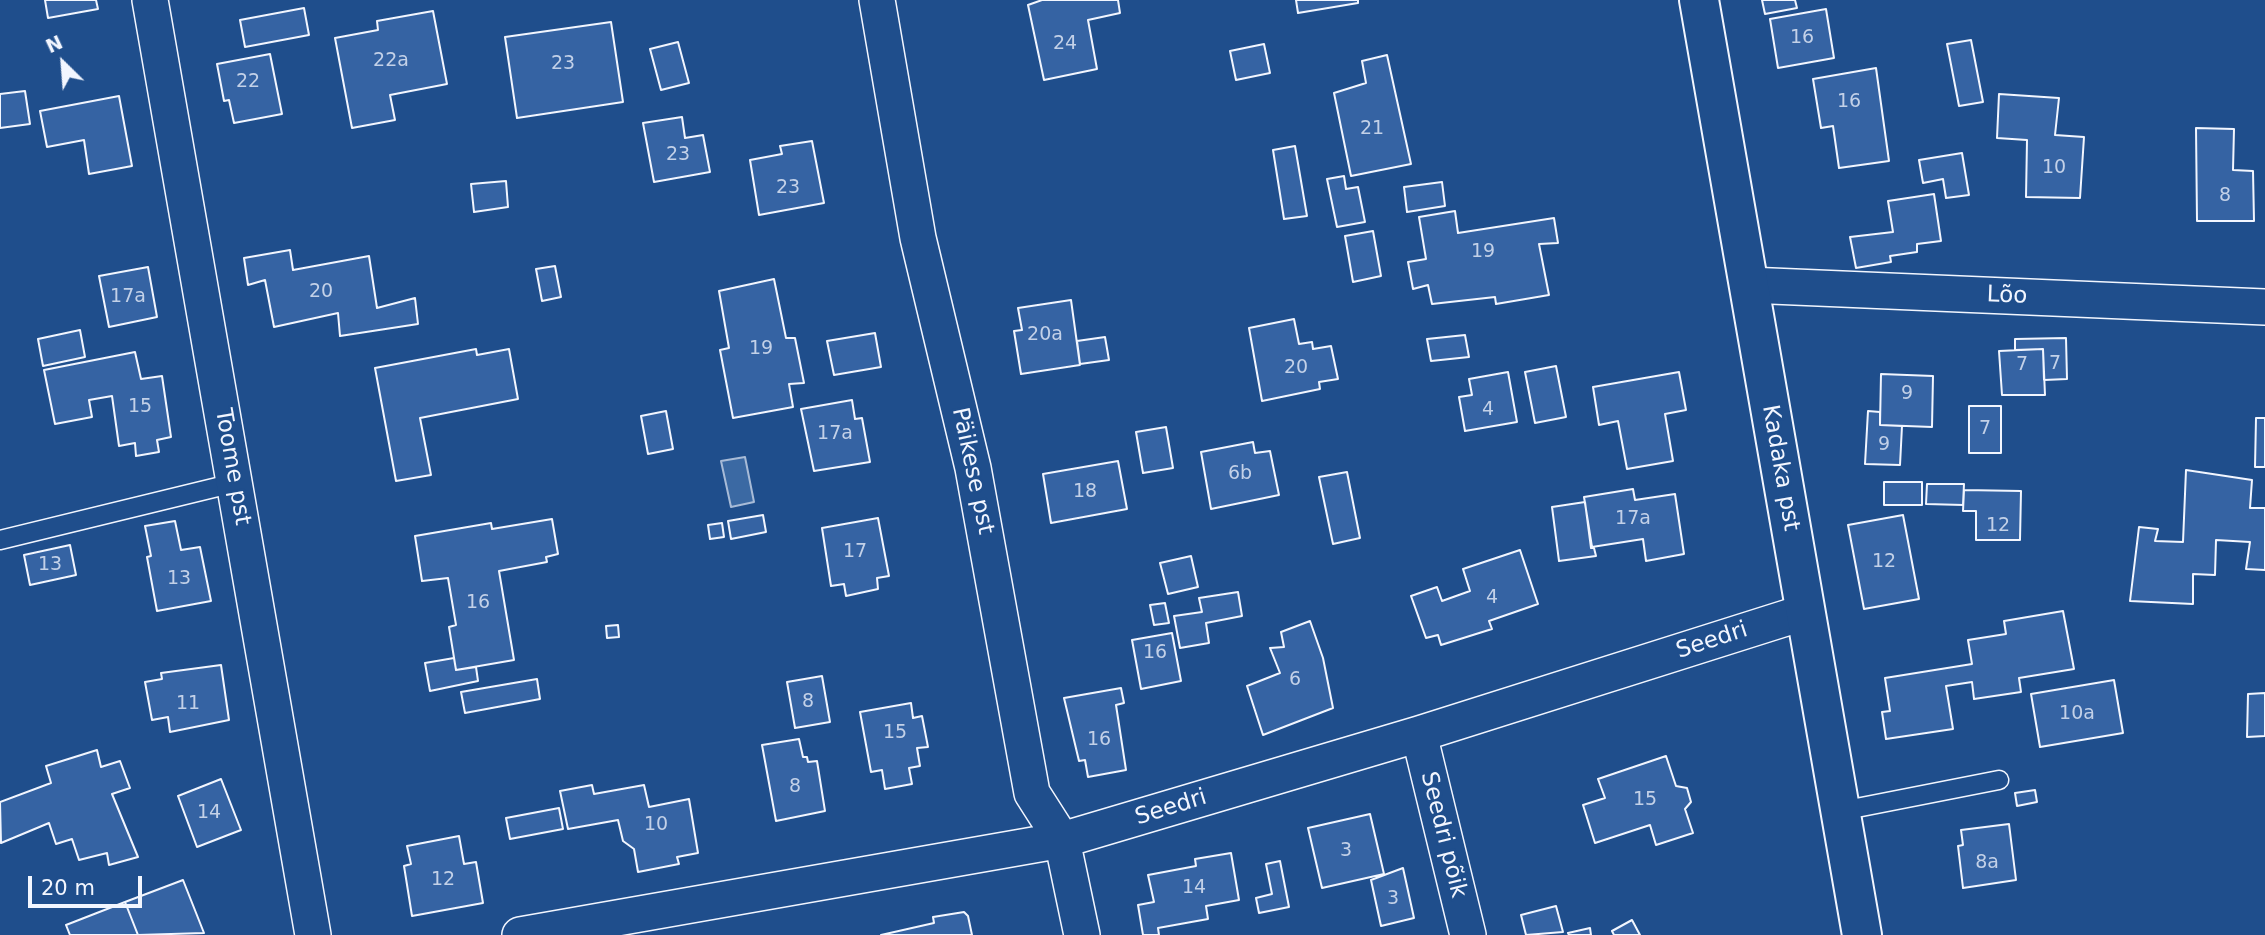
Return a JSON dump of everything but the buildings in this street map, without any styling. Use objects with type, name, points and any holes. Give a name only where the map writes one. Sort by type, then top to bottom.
[{"type":"main road","name":"Kadaka pst","points":[[1699,0],[1863,935]]},
{"type":"street","name":"Toome pst","points":[[150,0],[313,935]]},
{"type":"street","name":"Päikese pst","points":[[877,0],[918,238],[973,468],[1032,793],[1062,840],[1082,935]]},
{"type":"street","name":"Lõo","points":[[1748,285],[2265,307]]},
{"type":"street","name":"Seedri","points":[[520,935],[1062,840],[1419,734],[1805,611]]},
{"type":"street","name":"Seedri põik","points":[[1419,734],[1468,935]]},
{"type":"lane","points":[[0,540],[234,483]]},
{"type":"lane","points":[[1841,811],[1999,780]]},
{"type":"water","points":[[745,457],[754,502],[731,507],[721,461]]}]
